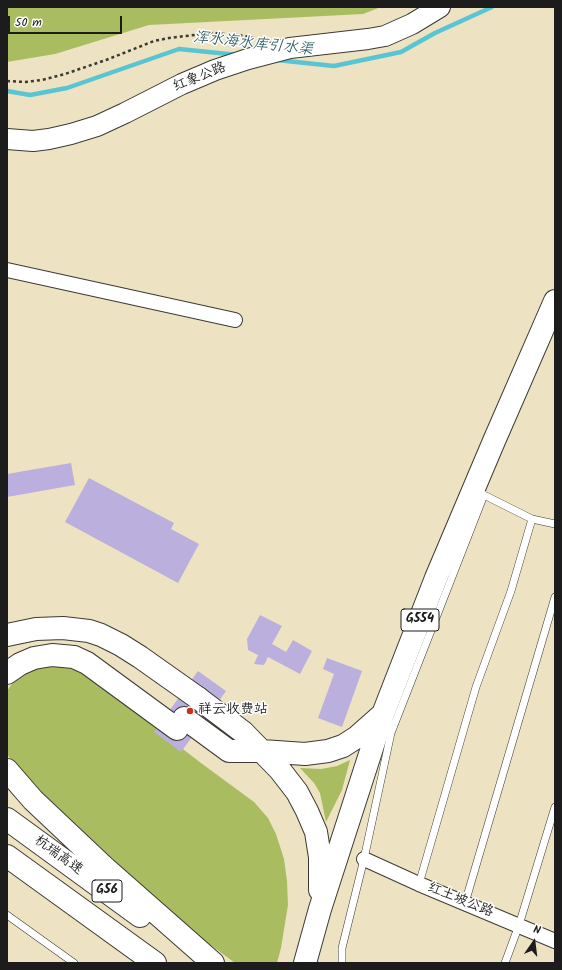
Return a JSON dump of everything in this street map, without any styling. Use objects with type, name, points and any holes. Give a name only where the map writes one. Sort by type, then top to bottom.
[{"type":"highway","name":"G554","points":[[307,955],[320,909],[383,714],[436,578],[480,490],[555,301]]},
{"type":"highway","points":[[7,635],[48,628],[63,628],[89,632],[115,654],[191,709],[229,751],[262,751],[305,754],[336,750],[357,738],[383,714]]},
{"type":"highway","points":[[7,673],[20,664],[34,658],[52,655],[93,659],[111,666],[191,709],[251,721],[262,751],[283,773],[297,792],[312,821],[316,832],[320,857],[320,909]]},
{"type":"highway","points":[[7,770],[33,800],[104,867],[213,963]]},
{"type":"highway","name":"杭瑞高速","points":[[7,819],[206,963]]},
{"type":"highway","name":"G56","points":[[7,856],[156,963]]},
{"type":"main road","name":"红象公路","points":[[7,139],[49,139],[97,126],[185,82],[222,68],[264,46],[290,48],[385,36],[412,24],[440,7]]},
{"type":"street","points":[[7,270],[235,320]]},
{"type":"street","name":"红土坡公路","points":[[364,860],[555,941]]},
{"type":"lane","points":[[342,963],[342,948],[364,860],[391,733],[480,490],[532,519],[555,524]]},
{"type":"lane","points":[[419,884],[476,687],[511,591],[532,519]]},
{"type":"lane","points":[[465,903],[555,597]]},
{"type":"lane","points":[[505,963],[519,925],[555,807]]},
{"type":"lane","points":[[7,915],[74,963]]},
{"type":"path","points":[[7,81],[25,82],[49,78],[106,60],[154,41],[168,38],[211,33],[239,35],[264,46]]},
{"type":"green space","points":[[7,7],[381,7],[363,14],[149,25],[55,54],[7,62]]},
{"type":"green space","points":[[61,664],[74,669],[101,686],[254,802],[268,818],[276,834],[284,859],[287,881],[288,905],[277,963],[235,963],[180,922],[18,770],[7,754],[7,691],[15,679],[29,669]]},
{"type":"green space","points":[[350,760],[342,790],[326,822],[320,793],[314,783],[300,768],[321,769],[337,766]]},
{"type":"building","points":[[71,463],[75,485],[7,497],[7,474]]},
{"type":"building","points":[[89,478],[174,523],[171,529],[199,544],[178,583],[65,522]]},
{"type":"building","points":[[260,615],[282,626],[272,644],[286,652],[293,640],[312,651],[300,674],[268,657],[264,665],[254,664],[258,655],[248,650],[247,639]]},
{"type":"building","points":[[327,658],[362,671],[342,727],[318,718],[334,674],[323,669]]},
{"type":"building","name":"祥云收费站","points":[[198,671],[226,691],[181,752],[154,732]]},
{"type":"waterway","name":"浑水海水库引水渠","points":[[277,60],[334,66],[401,52],[435,33],[492,7]]},
{"type":"waterway","name":"浑水海水库引水渠","points":[[7,91],[30,95],[67,88],[179,49],[238,55]]},
{"type":"place","name":"祥云收费站","points":[[190,711]]}]
